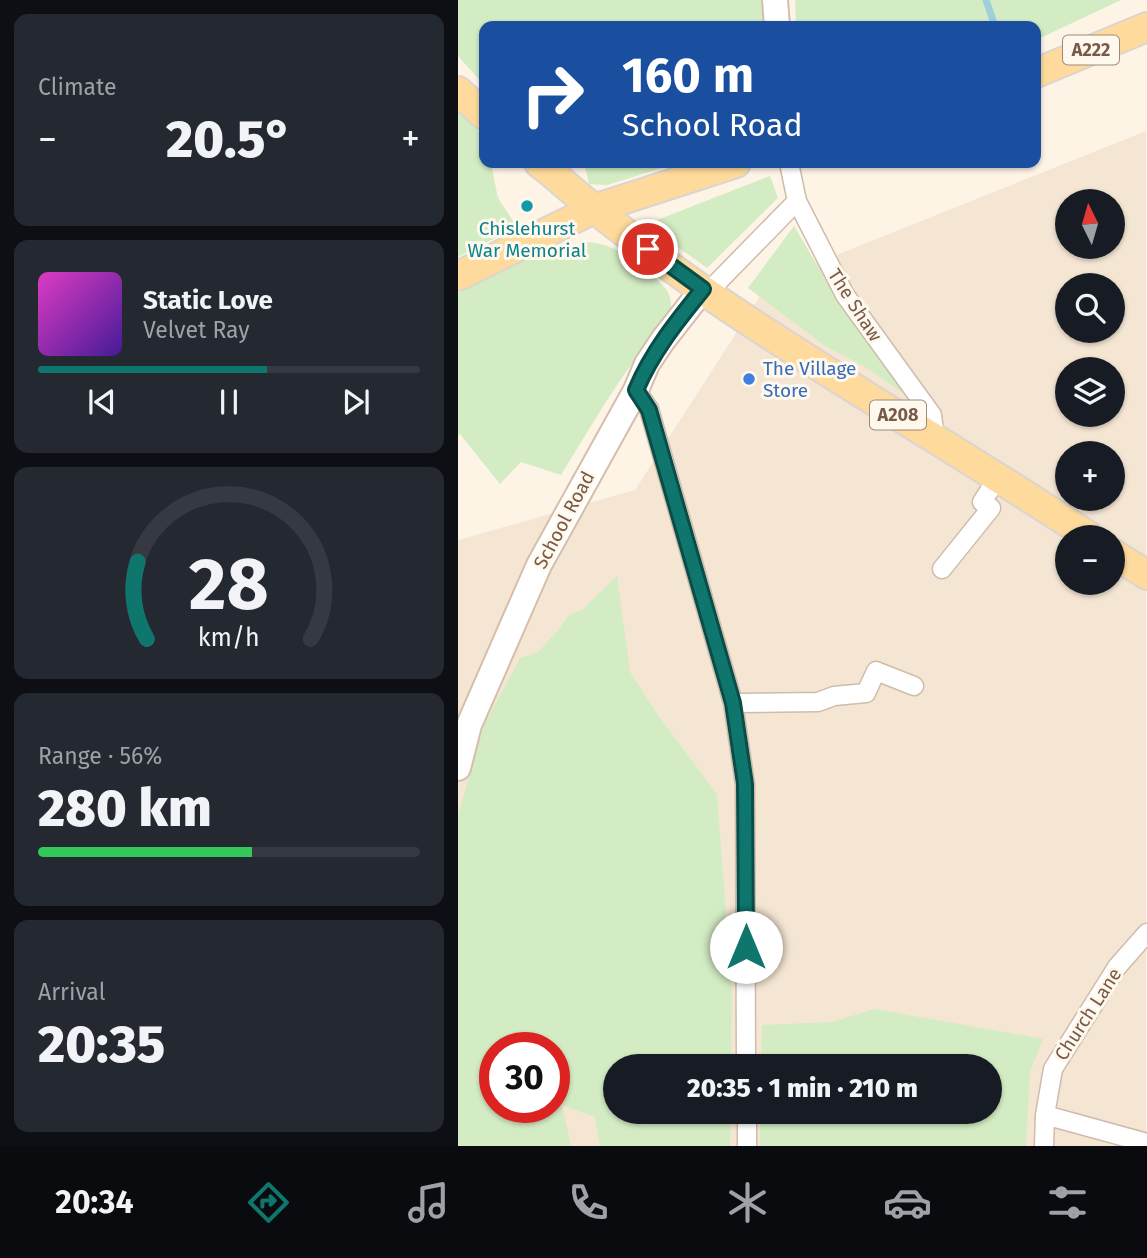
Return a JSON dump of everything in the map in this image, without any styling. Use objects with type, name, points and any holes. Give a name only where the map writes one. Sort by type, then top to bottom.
[{"type":"main road","name":"A222","points":[[1041,71],[1146,27]]},
{"type":"main road","points":[[458,91],[479,110]]},
{"type":"main road","name":"A208","points":[[546,168],[594,209],[705,291],[1072,525]]},
{"type":"main road","points":[[458,276],[594,209],[721,168]]},
{"type":"main road","points":[[1125,561],[1146,575]]},
{"type":"street","points":[[775,0],[777,21]]},
{"type":"street","name":"The Shaw","points":[[790,168],[797,201],[845,295],[932,415],[935,439]]},
{"type":"street","points":[[705,291],[797,201]]},
{"type":"street","name":"School Road","points":[[458,768],[469,725],[538,565],[636,390],[647,364],[657,348],[705,291]]},
{"type":"street","points":[[636,390],[649,410],[733,703],[745,784],[746,1054]]},
{"type":"street","points":[[942,569],[991,508],[982,502],[998,477]]},
{"type":"street","points":[[733,703],[818,702],[834,696],[866,693],[876,671],[914,686]]},
{"type":"street","name":"Church Lane","points":[[1044,1146],[1045,1115],[1053,1069],[1117,967],[1146,933]]},
{"type":"street","points":[[1045,1115],[1146,1143]]},
{"type":"street","points":[[747,1124],[747,1146]]},
{"type":"shaded area","points":[[1146,131],[1146,1146],[458,1146],[458,540],[635,490],[769,282]]},
{"type":"green space","points":[[458,0],[771,0],[770,21],[479,21],[479,79],[458,56]]},
{"type":"green space","points":[[795,0],[1121,0],[1041,38],[1041,21],[796,21]]},
{"type":"green space","points":[[458,109],[479,132],[479,168],[493,168],[498,198],[517,227],[458,257]]},
{"type":"green space","points":[[585,168],[662,168],[607,185],[589,184]]},
{"type":"green space","points":[[770,176],[778,198],[707,268],[658,233],[657,220]]},
{"type":"green space","points":[[794,226],[846,314],[913,400],[865,367],[825,346],[748,288]]},
{"type":"green space","points":[[587,242],[602,244],[615,250],[660,283],[670,299],[669,316],[614,390],[561,475],[521,462],[500,484],[460,434],[458,436],[458,293],[520,262],[559,253]]},
{"type":"green space","points":[[617,576],[630,672],[660,718],[717,794],[732,993],[731,1054],[603,1054],[603,1124],[731,1124],[730,1146],[600,1146],[595,1117],[570,1108],[570,1032],[479,1032],[479,1123],[566,1123],[571,1146],[458,1146],[458,815],[484,725],[520,658],[538,652],[568,616],[582,610]]},
{"type":"green space","points":[[874,1009],[1043,1039],[1030,1072],[1026,1146],[760,1146],[760,1124],[1002,1124],[1002,1054],[761,1054],[762,1025],[832,1022]]},
{"type":"waterway","points":[[986,0],[993,21]]},
{"type":"place","name":"Chislehurst War Memorial","points":[[527,206]]},
{"type":"place","name":"The Village Store","points":[[749,379]]},
{"type":"route","points":[[648,249],[703,289],[647,364],[636,390],[649,410],[719,646],[733,703],[745,784],[746,947]]}]
